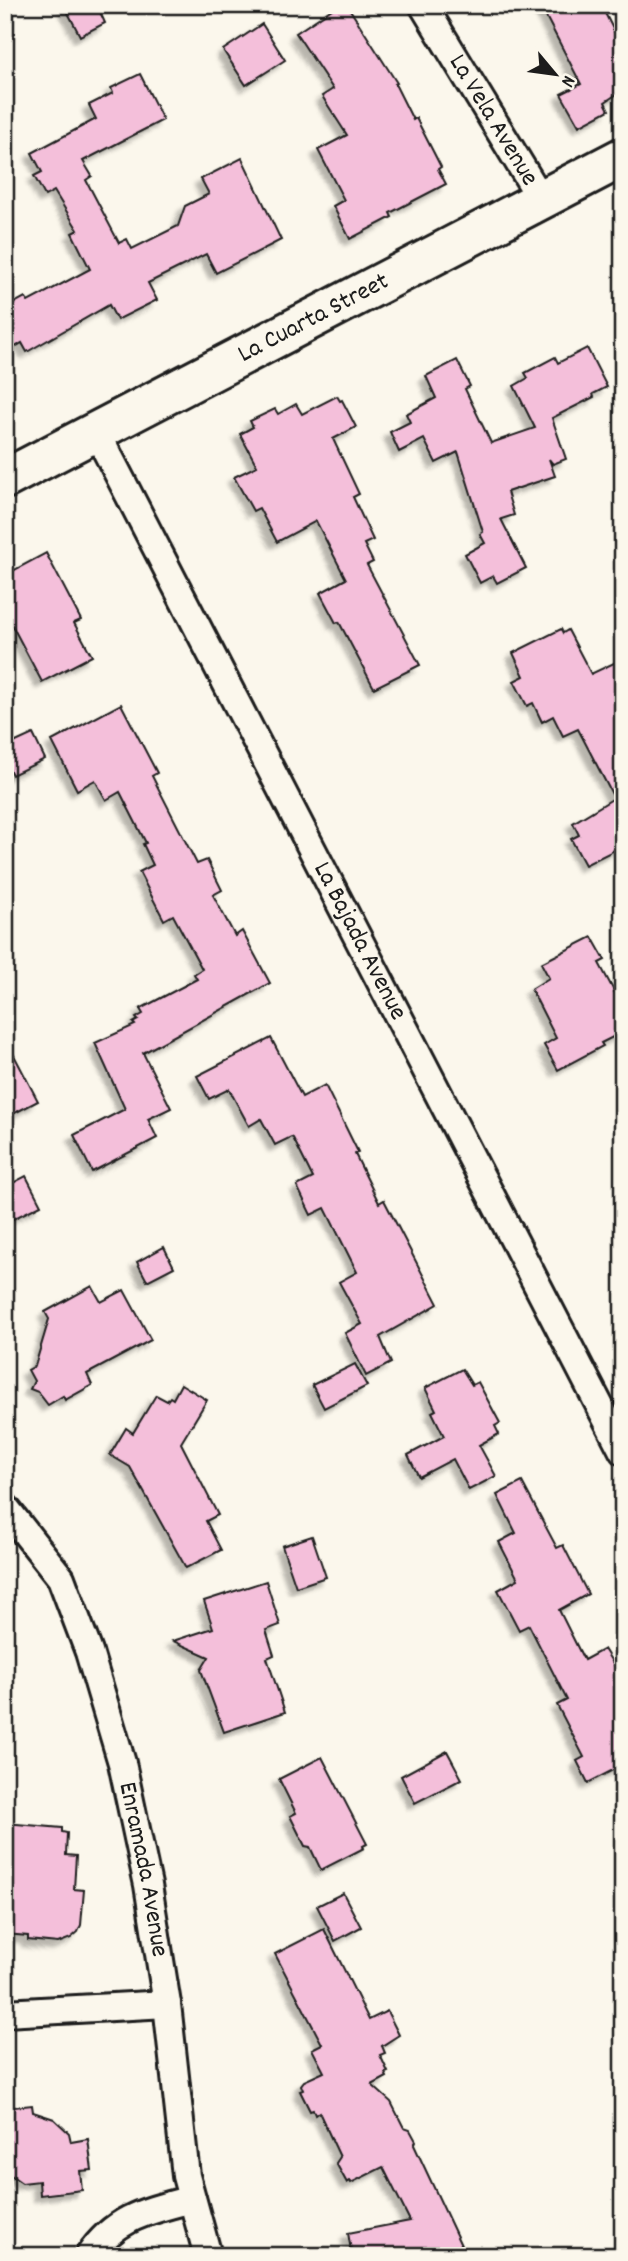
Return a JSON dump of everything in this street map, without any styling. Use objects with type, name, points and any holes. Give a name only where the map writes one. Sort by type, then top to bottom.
[{"type":"street","name":"La Vela Avenue","points":[[422,5],[541,199]]},
{"type":"street","name":"La Cuarta Street","points":[[5,479],[623,157]]},
{"type":"street","name":"La Bajada Avenue","points":[[97,433],[623,1451]]},
{"type":"street","name":"Enramada Avenue","points":[[5,1507],[61,1578],[89,1652],[122,1763],[148,1885],[167,2004],[186,2176],[208,2256]]},
{"type":"street","points":[[5,2013],[167,2004]]},
{"type":"street","points":[[89,2256],[101,2238],[120,2224],[147,2212],[192,2199]]},
{"type":"building","points":[[64,5],[97,5],[105,23],[80,36]]},
{"type":"building","points":[[338,5],[347,5],[397,83],[395,84],[413,120],[416,118],[441,167],[438,169],[446,184],[390,213],[392,217],[350,239],[333,206],[344,200],[318,150],[347,135],[322,96],[333,89],[296,33]]},
{"type":"building","points":[[540,5],[601,5],[616,35],[623,32],[623,90],[605,102],[609,110],[579,126],[561,94],[581,84]]},
{"type":"building","points":[[262,24],[285,60],[246,85],[223,50]]},
{"type":"building","points":[[140,74],[163,120],[83,161],[92,176],[86,180],[119,243],[127,239],[132,249],[178,226],[185,206],[209,194],[201,179],[242,158],[281,240],[216,273],[206,254],[148,283],[157,300],[117,320],[109,305],[27,352],[22,343],[5,353],[5,308],[25,297],[28,302],[90,269],[72,233],[78,230],[54,191],[45,196],[34,176],[42,172],[32,153],[96,119],[89,105],[113,93],[111,88]]},
{"type":"building","points":[[587,348],[607,387],[593,394],[594,397],[552,418],[566,459],[553,464],[549,459],[555,476],[507,492],[514,515],[501,519],[526,568],[497,583],[493,576],[480,583],[465,554],[485,543],[480,534],[483,532],[458,452],[436,463],[424,439],[399,452],[390,432],[410,422],[406,414],[436,398],[426,376],[457,360],[470,386],[465,389],[491,443],[535,428],[514,386],[528,378],[525,373],[555,357],[558,363]]},
{"type":"building","points":[[337,396],[342,400],[356,427],[333,439],[359,494],[353,497],[373,540],[364,544],[373,562],[367,565],[420,665],[374,688],[339,622],[336,623],[320,593],[346,579],[316,521],[277,542],[259,508],[253,511],[234,477],[257,466],[240,434],[253,427],[250,421],[275,409],[278,414],[296,404],[302,414]]},
{"type":"building","points":[[46,553],[81,620],[74,623],[92,656],[42,682],[5,612],[5,575]]},
{"type":"building","points":[[561,629],[563,633],[568,630],[591,674],[616,662],[623,674],[623,846],[585,865],[571,839],[579,835],[573,823],[614,798],[578,729],[563,736],[553,716],[542,722],[533,703],[527,706],[514,681],[524,676],[513,653]]},
{"type":"building","points":[[121,704],[157,773],[152,776],[197,864],[207,860],[222,890],[213,895],[235,936],[242,931],[270,983],[143,1053],[171,1108],[148,1119],[157,1138],[92,1172],[74,1135],[125,1109],[95,1043],[135,1025],[133,1023],[138,1020],[136,1018],[143,1014],[140,1009],[197,979],[194,974],[202,969],[173,915],[164,920],[139,872],[153,865],[143,844],[146,843],[120,792],[106,800],[95,780],[77,790],[52,741]]},
{"type":"building","points":[[33,734],[45,759],[12,775],[5,760],[5,747]]},
{"type":"building","points":[[592,937],[605,960],[599,963],[623,1008],[623,1032],[558,1070],[544,1045],[556,1038],[531,989],[549,978],[541,963]]},
{"type":"building","points":[[5,1038],[38,1101],[5,1118]]},
{"type":"building","points":[[271,1038],[302,1097],[325,1085],[358,1152],[355,1154],[379,1203],[384,1200],[438,1304],[380,1337],[391,1363],[366,1376],[345,1333],[362,1324],[339,1282],[357,1272],[325,1208],[311,1215],[297,1186],[313,1178],[293,1138],[275,1145],[261,1119],[249,1126],[229,1089],[209,1099],[197,1076]]},
{"type":"building","points":[[26,1176],[41,1205],[5,1223],[5,1187]]},
{"type":"building","points":[[164,1247],[174,1267],[147,1281],[137,1262]]},
{"type":"building","points":[[92,1286],[101,1302],[124,1290],[151,1340],[87,1374],[92,1385],[65,1400],[63,1396],[48,1405],[38,1392],[30,1389],[34,1381],[28,1370],[35,1366],[49,1319],[45,1312]]},
{"type":"building","points":[[355,1364],[367,1386],[324,1408],[312,1385]]},
{"type":"building","points":[[462,1369],[472,1385],[478,1382],[500,1423],[495,1426],[499,1434],[479,1445],[496,1476],[469,1490],[453,1459],[419,1477],[408,1455],[444,1436],[432,1412],[436,1410],[425,1388]]},
{"type":"building","points":[[181,1384],[207,1400],[181,1443],[218,1515],[206,1521],[221,1550],[186,1568],[130,1467],[110,1455],[126,1428],[133,1433],[156,1395],[167,1401],[170,1397],[173,1399]]},
{"type":"building","points":[[522,1482],[557,1548],[563,1545],[588,1594],[559,1610],[584,1660],[604,1649],[623,1679],[623,1765],[588,1783],[577,1761],[584,1757],[557,1705],[567,1700],[529,1625],[519,1630],[498,1590],[518,1579],[499,1542],[516,1533],[497,1495]]},
{"type":"building","points":[[312,1536],[326,1577],[296,1587],[282,1546]]},
{"type":"building","points":[[266,1581],[280,1625],[266,1630],[274,1655],[267,1658],[285,1712],[224,1732],[201,1670],[209,1657],[173,1641],[213,1628],[204,1601]]},
{"type":"building","points":[[447,1751],[462,1779],[415,1803],[401,1776]]},
{"type":"building","points":[[322,1757],[367,1844],[321,1870],[290,1816],[296,1813],[279,1779]]},
{"type":"building","points":[[5,1823],[62,1828],[62,1832],[67,1833],[66,1855],[76,1856],[74,1889],[84,1890],[81,1925],[71,1938],[58,1943],[5,1934]]},
{"type":"building","points":[[343,1893],[361,1927],[335,1941],[317,1906]]},
{"type":"building","points":[[324,1929],[369,2020],[387,2011],[399,2035],[382,2046],[385,2053],[380,2055],[388,2072],[385,2073],[387,2077],[372,2085],[391,2102],[404,2128],[410,2130],[416,2141],[414,2145],[466,2256],[352,2256],[348,2233],[410,2221],[383,2167],[347,2183],[336,2163],[340,2157],[319,2112],[315,2115],[313,2110],[310,2111],[300,2091],[303,2090],[301,2085],[304,2081],[324,2072],[312,2049],[322,2044],[275,1954]]},
{"type":"building","points":[[32,2105],[33,2112],[54,2119],[69,2133],[71,2142],[88,2139],[92,2170],[80,2171],[82,2190],[40,2195],[39,2181],[22,2183],[5,2171],[5,2108]]}]
